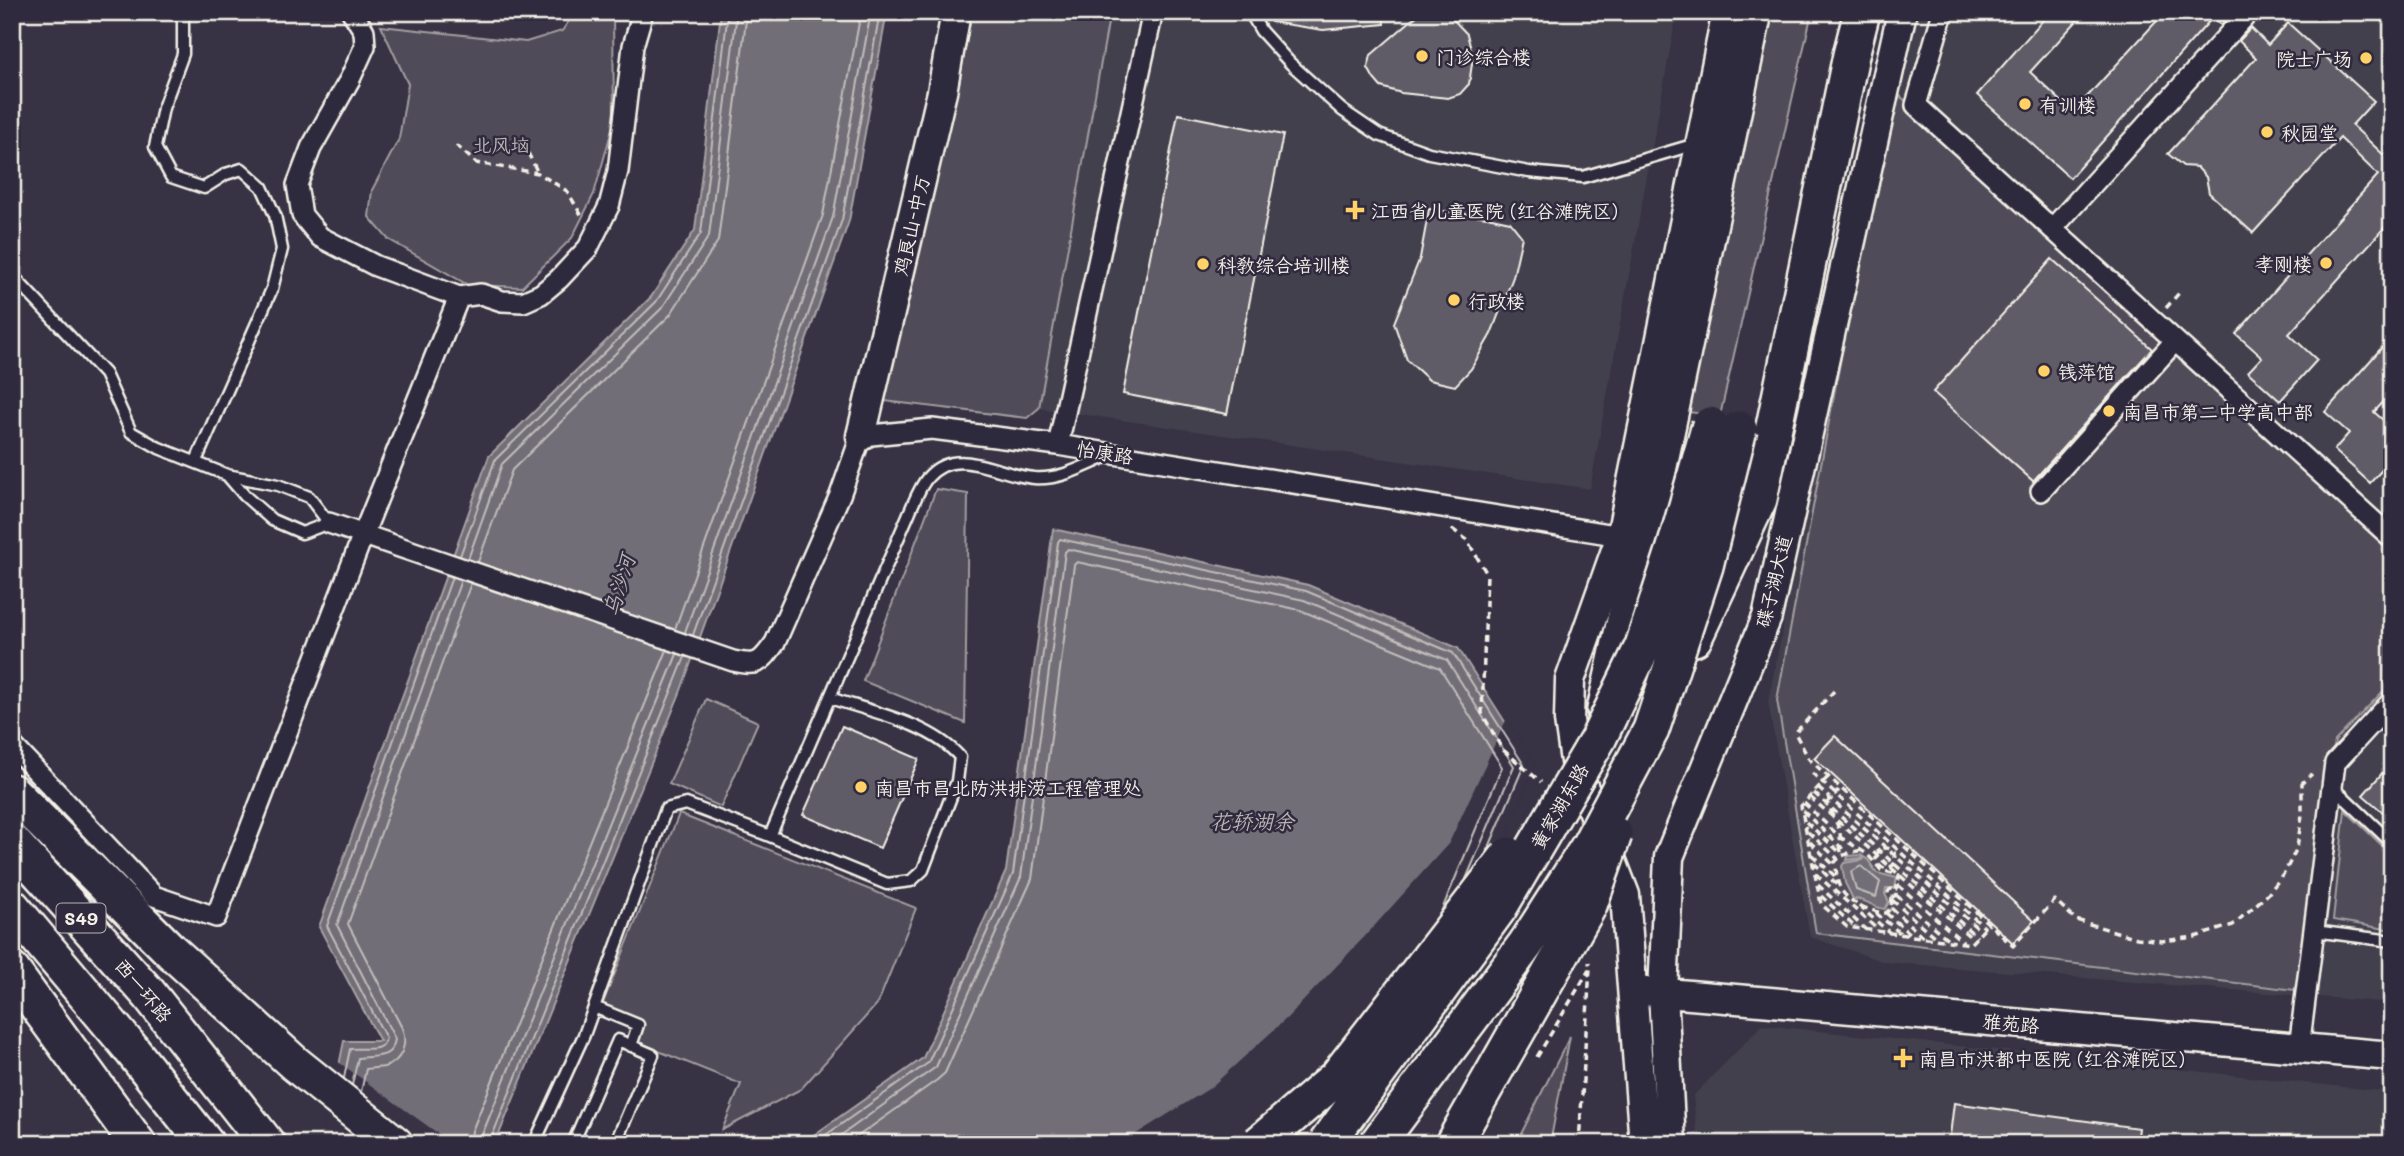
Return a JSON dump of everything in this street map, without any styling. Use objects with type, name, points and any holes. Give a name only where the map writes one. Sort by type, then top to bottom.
[{"type":"highway","points":[[1259,1144],[1337,1077],[1598,739],[1654,491],[1754,12]]},
{"type":"highway","points":[[1453,1144],[1589,905],[1651,730],[1759,499],[1851,55],[1863,12]]},
{"type":"highway","name":"黄家湖东路","points":[[1326,1144],[1499,908],[1598,739],[1643,646],[1675,548],[1725,427],[1705,566],[1651,730],[1589,846],[1527,944],[1377,1144]]},
{"type":"highway","points":[[12,792],[172,952],[294,1063],[395,1144]]},
{"type":"highway","name":"西一环路","points":[[12,842],[149,994],[267,1144]]},
{"type":"highway","name":"S49","points":[[12,908],[127,1044],[206,1144]]},
{"type":"highway","points":[[12,971],[138,1144]]},
{"type":"main road","name":"鸡良山-中万","points":[[861,436],[942,92],[956,12]]},
{"type":"main road","points":[[1644,1144],[1625,895],[1576,768],[1569,720],[1570,680],[1621,536],[1727,12]]},
{"type":"main road","name":"碟子湖大道","points":[[1671,1144],[1663,993],[1670,857],[1767,617],[1902,12]]},
{"type":"main road","name":"雅苑路","points":[[1631,990],[2392,1056]]},
{"type":"street","points":[[352,12],[364,31],[365,46],[350,79],[311,148],[297,185],[302,215],[320,237],[376,266],[459,297],[481,294],[502,301],[523,302],[541,294],[588,248],[609,206],[618,172],[633,46],[643,12]]},
{"type":"street","points":[[1058,445],[1153,12]]},
{"type":"street","points":[[1943,12],[1916,105],[2392,538]]},
{"type":"street","points":[[2052,229],[2249,12]]},
{"type":"street","points":[[12,745],[154,896],[216,917],[363,535],[459,297]]},
{"type":"street","points":[[2041,491],[2175,341]]},
{"type":"street","name":"怡康路","points":[[861,436],[932,429],[1058,445],[1621,536]]},
{"type":"street","points":[[329,523],[733,661],[752,665],[763,661],[775,643],[840,495],[861,436]]},
{"type":"street","points":[[2299,1048],[2334,764],[2392,701]]},
{"type":"lane","points":[[177,12],[183,20],[183,54],[163,107],[155,147],[171,177],[204,188],[226,174],[242,169],[262,187],[275,215],[282,249],[272,289],[196,461]]},
{"type":"lane","points":[[1251,12],[1261,31],[1291,64],[1342,110],[1379,135],[1429,153],[1530,172],[1583,177],[1700,143]]},
{"type":"lane","points":[[12,275],[105,374],[131,432],[159,449],[228,475],[278,485],[309,497],[329,523],[302,533],[272,520],[245,496],[228,475]]},
{"type":"lane","points":[[770,836],[910,511],[927,478],[946,463],[966,462],[1033,478],[1058,477],[1112,454]]},
{"type":"lane","points":[[534,1144],[584,1035],[666,809],[686,804],[887,884],[911,881],[923,870],[957,781],[960,757],[948,743],[926,731],[830,698]]},
{"type":"lane","points":[[2331,785],[2392,843]]},
{"type":"lane","points":[[2314,931],[2392,941]]},
{"type":"lane","points":[[594,1007],[638,1025],[631,1046]]},
{"type":"lane","points":[[576,1144],[574,1141],[618,1040],[653,1055],[615,1144]]},
{"type":"path","points":[[456,145],[476,163],[538,173],[567,191],[594,236]]},
{"type":"path","points":[[528,153],[538,173]]},
{"type":"path","points":[[1833,691],[1795,733],[1809,759],[1985,928]]},
{"type":"path","points":[[1818,788],[1896,856],[1985,928],[2013,946],[2054,901],[2076,920],[2162,942],[2195,937],[2233,925],[2268,894],[2285,872],[2297,848],[2302,815],[2302,783],[2328,759],[2334,764]]},
{"type":"path","points":[[1812,773],[1985,928]]},
{"type":"path","points":[[1828,777],[1804,803],[1802,810],[1821,904],[1847,927],[1880,932],[1970,944],[1985,928]]},
{"type":"path","points":[[1839,887],[1836,867],[1842,856],[1840,836],[1828,802],[1841,788]]},
{"type":"path","points":[[1814,793],[1878,853],[1881,870],[1899,875]]},
{"type":"path","points":[[1810,797],[1975,939]]},
{"type":"path","points":[[1804,803],[1840,836],[1879,865],[1885,868],[1892,865],[1896,856]]},
{"type":"path","points":[[1802,810],[1841,846]]},
{"type":"path","points":[[1804,820],[1842,856]]},
{"type":"path","points":[[1806,830],[1842,856]]},
{"type":"path","points":[[1808,841],[1836,867]]},
{"type":"path","points":[[1878,853],[1887,848]]},
{"type":"path","points":[[1842,856],[1861,850]]},
{"type":"path","points":[[1811,853],[1837,878]]},
{"type":"path","points":[[1812,862],[1845,896],[1890,933]]},
{"type":"path","points":[[1892,865],[1899,875],[1975,939]]},
{"type":"path","points":[[1815,872],[1880,932]]},
{"type":"path","points":[[1886,913],[1891,908],[1899,875]]},
{"type":"path","points":[[1817,883],[1867,930]]},
{"type":"path","points":[[1898,886],[1964,943]]},
{"type":"path","points":[[1894,896],[1937,940]]},
{"type":"path","points":[[1894,896],[1950,941]]},
{"type":"path","points":[[1857,904],[1886,913],[1913,936]]},
{"type":"path","points":[[1891,908],[1924,938]]},
{"type":"path","points":[[1872,909],[1901,935]]},
{"type":"path","points":[[1536,1059],[1590,968]]},
{"type":"shaded area","name":"江西省儿童医院 (红谷滩院区)","points":[[1098,12],[1677,12],[1590,489],[1039,408]]},
{"type":"shaded area","name":"南昌市第二中学高中部","points":[[1915,12],[2392,12],[2392,1003],[1885,962],[1810,937],[1768,702],[1884,120]]},
{"type":"shaded area","name":"南昌市洪都中医院 (红谷滩院区)","points":[[1762,1025],[2392,1092],[2392,1144],[1698,1144],[1693,1096]]},
{"type":"green space","name":"北风垴","points":[[575,12],[613,12],[614,122],[594,194],[572,238],[522,287],[468,285],[388,239],[369,217],[372,190],[399,139],[408,84],[381,26],[526,42],[562,31]]},
{"type":"green space","points":[[971,12],[1110,12],[1039,408],[1027,418],[884,401],[960,79]]},
{"type":"green space","points":[[1768,12],[1812,12],[1720,416],[1680,411]]},
{"type":"green space","name":"南昌市第二中学高中部","points":[[1898,94],[2392,549],[2392,682],[2335,741],[2295,990],[1816,933],[1777,700],[1862,245]]},
{"type":"green space","points":[[936,489],[968,494],[965,723],[863,681]]},
{"type":"green space","points":[[706,699],[758,722],[721,807],[669,784]]},
{"type":"green space","points":[[2345,810],[2392,855],[2392,930],[2333,920]]},
{"type":"green space","points":[[679,814],[916,908],[878,1003],[801,1089],[722,1130],[741,1084],[636,1042],[643,1025],[601,1008]]},
{"type":"green space","points":[[1570,1036],[1550,1144],[1516,1144]]},
{"type":"water","name":"乌沙河","points":[[721,12],[887,12],[849,221],[680,693],[495,1144],[323,1144],[344,1041],[380,1041],[319,927],[489,456],[651,297],[695,230]]},
{"type":"water","name":"花轿湖余","points":[[1053,529],[1308,585],[1458,648],[1532,764],[1370,1144],[801,1144],[923,1058],[1006,871]]},
{"type":"water","points":[[1861,855],[1877,873],[1897,878],[1895,888],[1886,888],[1885,894],[1889,902],[1885,909],[1853,899],[1845,883],[1842,866],[1844,863],[1863,860],[1847,860],[1848,856]]},
{"type":"pier","points":[[1507,718],[1536,765],[1374,1144],[1120,1144],[1210,1088],[1288,1017],[1368,933],[1449,843]]},
{"type":"pier","points":[[337,1061],[450,1142],[455,1144],[320,1144]]},
{"type":"building","name":"门诊综合楼","points":[[1272,12],[1383,12],[1384,24],[1323,30],[1271,22]]},
{"type":"building","name":"门诊综合楼","points":[[1421,12],[1449,15],[1467,34],[1473,57],[1469,84],[1460,94],[1448,98],[1401,93],[1381,87],[1368,68],[1371,55]]},
{"type":"building","name":"有训楼","points":[[2050,12],[2085,12],[2030,72],[2073,112],[2165,12],[2232,12],[2221,25],[2213,17],[2070,178],[1977,95]]},
{"type":"building","name":"秋园堂","points":[[2288,23],[2374,101],[2352,125],[2392,160],[2392,219],[2289,334],[2317,360],[2280,401],[2248,372],[2262,357],[2236,334],[2378,175],[2340,138],[2253,233],[2209,193],[2206,177],[2197,167],[2183,166],[2168,154],[2256,58],[2239,41],[2251,28],[2268,45]]},
{"type":"building","name":"科教综合培训楼","points":[[1178,114],[1283,135],[1227,414],[1123,394]]},
{"type":"building","name":"行政楼","points":[[1429,209],[1510,222],[1522,237],[1513,277],[1491,334],[1471,369],[1455,386],[1429,380],[1407,360],[1394,323],[1420,258]]},
{"type":"building","name":"钱萍馆","points":[[2052,259],[2152,349],[2033,481],[1933,392]]},
{"type":"building","points":[[2392,336],[2392,393],[2374,412],[2392,428],[2392,459],[2370,483],[2334,450],[2349,433],[2325,412]]},
{"type":"building","name":"南昌市昌北防洪排涝工程管理处","points":[[842,726],[919,759],[880,848],[803,815]]},
{"type":"building","points":[[1835,736],[2034,921],[2013,943],[1814,758]]},
{"type":"building","points":[[2392,762],[2392,820],[2363,795]]},
{"type":"building","points":[[1954,1103],[2139,1128],[2137,1144],[1949,1144]]},
{"type":"place","name":"门诊综合楼","points":[[1422,56]]},
{"type":"place","name":"院士广场","points":[[2366,58]]},
{"type":"place","name":"有训楼","points":[[2025,104]]},
{"type":"place","name":"秋园堂","points":[[2267,132]]},
{"type":"place","name":"江西省儿童医院 (红谷滩院区)","points":[[1355,210]]},
{"type":"place","name":"孝刚楼","points":[[2326,263]]},
{"type":"place","name":"科教综合培训楼","points":[[1203,264]]},
{"type":"place","name":"行政楼","points":[[1454,300]]},
{"type":"place","name":"钱萍馆","points":[[2044,371]]},
{"type":"place","name":"南昌市第二中学高中部","points":[[2109,411]]},
{"type":"place","name":"南昌市昌北防洪排涝工程管理处","points":[[861,787]]},
{"type":"place","name":"南昌市洪都中医院 (红谷滩院区)","points":[[1903,1058]]}]
